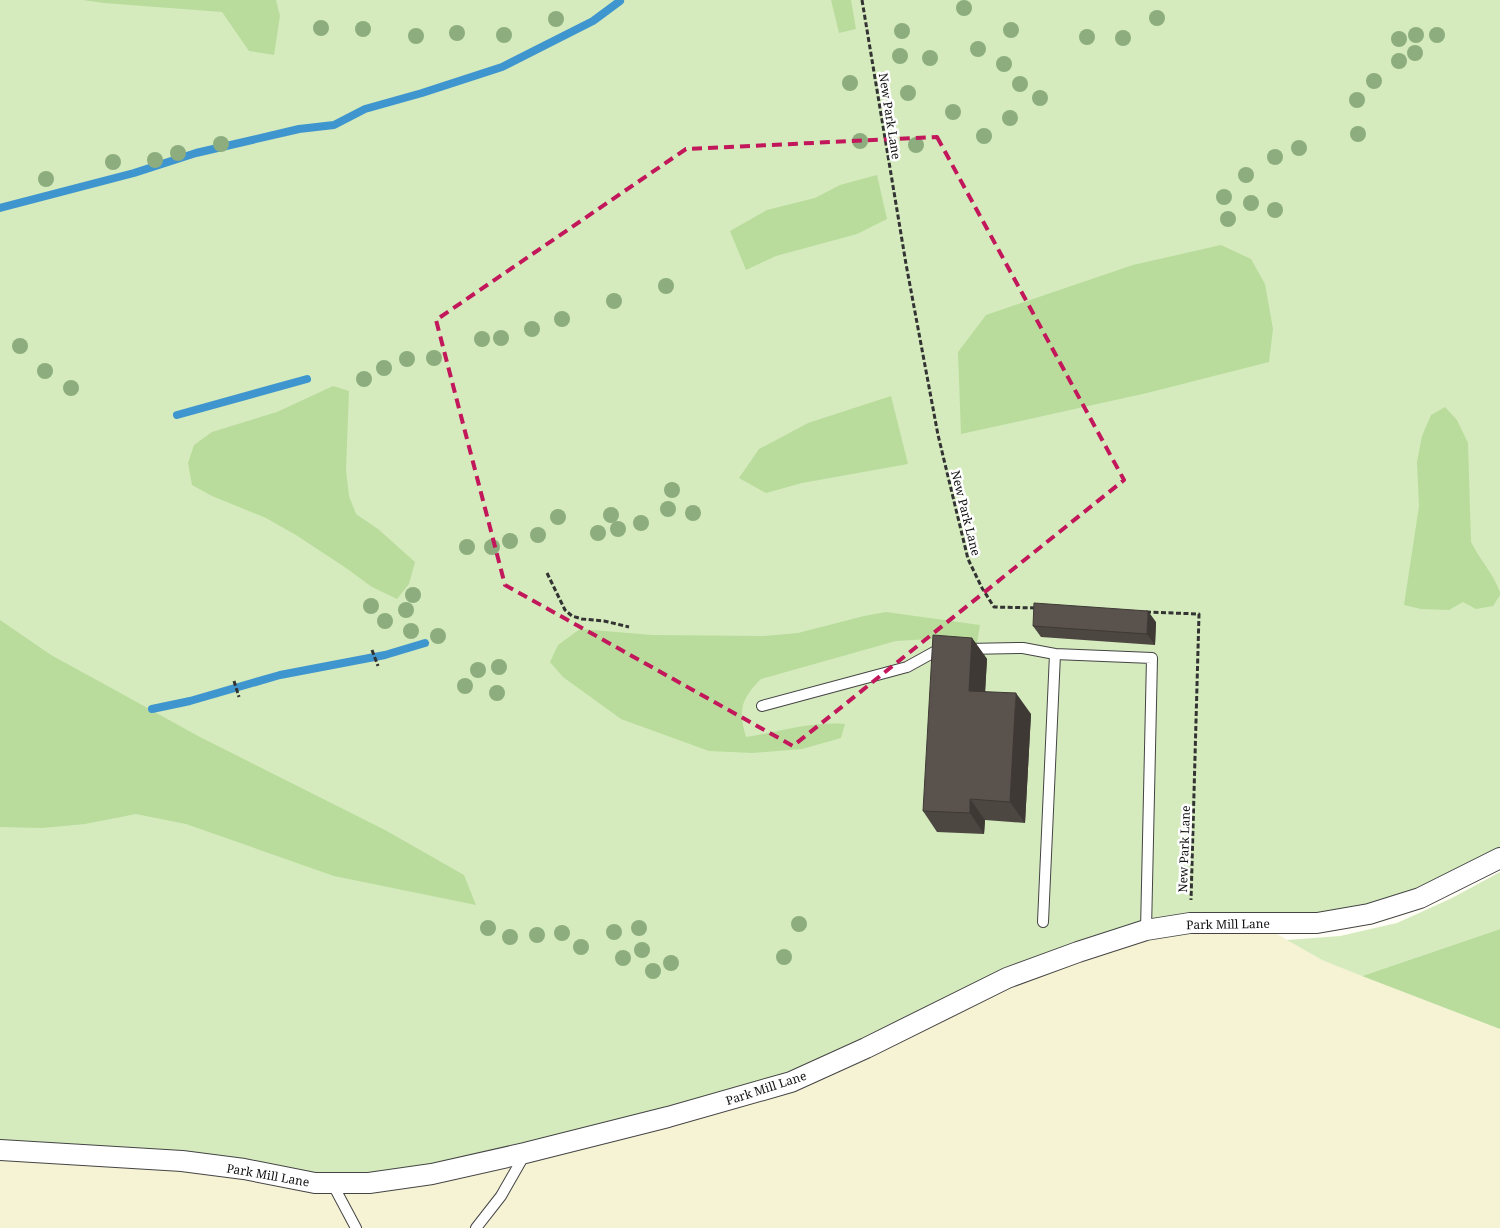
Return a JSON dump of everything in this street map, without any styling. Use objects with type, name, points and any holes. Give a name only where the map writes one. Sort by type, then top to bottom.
[{"type":"street","name":"Park Mill Lane","points":[[0,1150],[182,1162],[244,1169],[315,1183],[369,1183],[432,1174],[668,1117],[791,1082],[866,1048],[1007,978],[1146,930],[1190,923],[1317,923],[1369,914],[1420,898],[1500,858]]},
{"type":"lane","points":[[762,706],[907,667],[936,651],[1023,648],[1055,654],[1152,658],[1146,930]]},
{"type":"lane","points":[[1043,922],[1055,654]]},
{"type":"lane","points":[[476,1228],[501,1196],[525,1153]]},
{"type":"lane","points":[[332,1183],[356,1228]]},
{"type":"path","name":"New Park Lane","points":[[862,0],[906,264],[936,426],[956,517],[968,559],[982,588],[994,607],[1043,608]]},
{"type":"path","points":[[547,573],[565,610],[572,616],[582,620],[604,621],[629,627]]},
{"type":"path","name":"New Park Lane","points":[[1140,612],[1199,614],[1190,923]]},
{"type":"path","points":[[372,650],[378,666]]},
{"type":"path","points":[[234,681],[239,696]]},
{"type":"highlighted area","points":[[937,137],[1124,480],[793,746],[505,585],[436,320],[686,149]]},
{"type":"shaded area","points":[[1256,922],[1322,960],[1500,1029],[1500,1228],[0,1228],[0,1150],[866,1048],[1146,930]]},
{"type":"green space","points":[[0,0],[1500,0],[1500,858],[1369,914],[1190,923],[1078,952],[791,1082],[369,1183],[0,1150]]},
{"type":"green space","points":[[83,0],[276,0],[280,16],[274,55],[249,51],[222,12]]},
{"type":"green space","points":[[831,0],[851,0],[856,29],[839,33]]},
{"type":"green space","points":[[877,175],[887,219],[857,234],[776,256],[746,270],[730,231],[767,210],[815,198],[840,185]]},
{"type":"green space","points":[[1221,245],[1251,259],[1265,284],[1273,329],[1269,362],[1147,393],[961,434],[958,352],[986,315],[1133,265]]},
{"type":"green space","points":[[333,386],[349,391],[346,470],[349,496],[356,514],[378,529],[415,562],[409,584],[397,599],[372,587],[296,535],[266,518],[212,496],[192,485],[188,463],[194,445],[212,432],[277,412]]},
{"type":"green space","points":[[891,396],[908,464],[802,483],[766,493],[739,478],[759,449],[808,423]]},
{"type":"green space","points":[[1445,407],[1457,420],[1468,443],[1471,542],[1500,592],[1493,606],[1476,609],[1463,602],[1449,610],[1421,609],[1404,605],[1419,506],[1417,462],[1422,436],[1431,415]]},
{"type":"green space","points":[[886,612],[980,625],[977,643],[929,639],[896,641],[761,679],[749,693],[743,705],[742,719],[746,737],[808,725],[845,724],[841,738],[802,749],[753,753],[709,751],[621,719],[563,677],[550,662],[558,645],[580,629],[652,635],[764,636],[798,633]]},
{"type":"green space","points":[[0,620],[51,655],[198,736],[385,830],[464,875],[476,905],[334,876],[186,824],[136,814],[85,824],[42,828],[0,827]]},
{"type":"green space","points":[[1500,872],[1500,929],[1362,976],[1322,960],[1287,940],[1340,936],[1397,923],[1452,898]]},
{"type":"green space","points":[[1500,929],[1500,1029],[1362,976]]},
{"type":"building","points":[[1034,603],[1148,611],[1147,634],[1033,626]]},
{"type":"building","points":[[933,635],[972,638],[969,691],[1016,693],[1010,802],[970,799],[970,813],[923,811]]},
{"type":"waterway","points":[[0,208],[134,173],[196,153],[299,129],[334,125],[365,109],[502,67],[593,21],[620,1]]},
{"type":"waterway","points":[[177,415],[307,379]]},
{"type":"waterway","points":[[152,709],[190,701],[280,675],[385,655],[425,643]]}]
